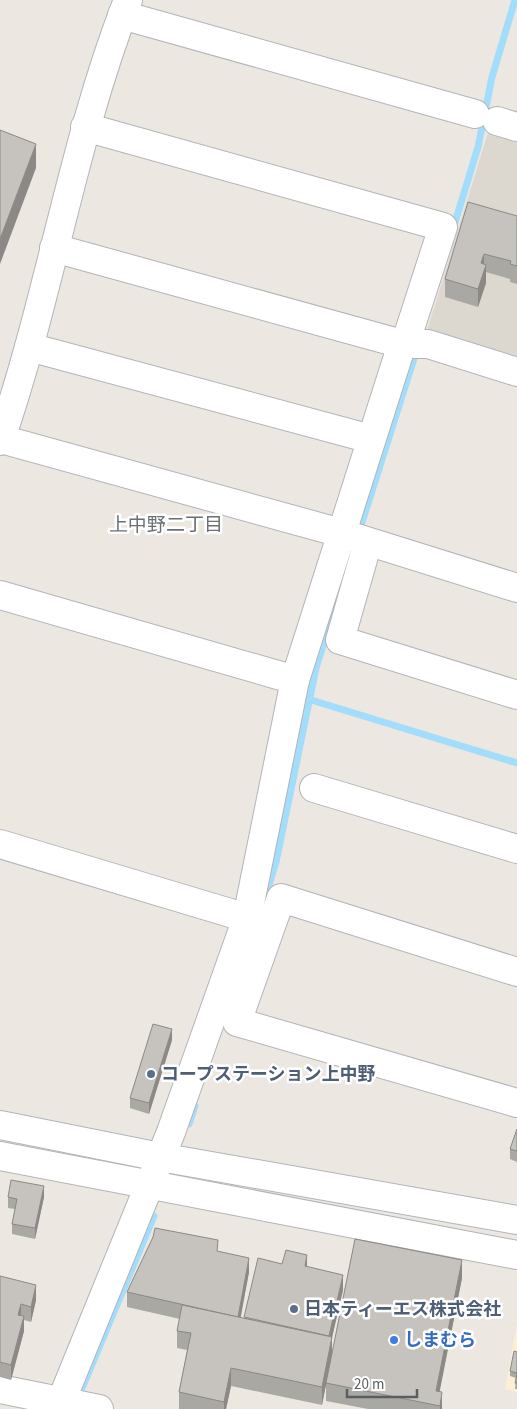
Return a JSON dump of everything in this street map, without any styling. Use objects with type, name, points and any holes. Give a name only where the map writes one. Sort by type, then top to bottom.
[{"type":"street","points":[[496,121],[125,7],[86,128],[29,347],[0,440],[355,538],[517,588]]},
{"type":"street","points":[[86,128],[443,227],[408,335],[413,344]]},
{"type":"street","points":[[54,248],[517,372]]},
{"type":"street","points":[[413,344],[371,439],[340,640],[517,695]]},
{"type":"street","points":[[29,347],[371,439]]},
{"type":"street","points":[[0,1389],[74,1406],[148,1185],[171,1132],[247,918],[295,680],[355,538]]},
{"type":"street","points":[[0,596],[295,680]]},
{"type":"street","points":[[314,788],[517,849]]},
{"type":"street","points":[[0,844],[247,918]]},
{"type":"street","points":[[517,972],[281,898],[237,1022],[517,1103]]},
{"type":"street","points":[[0,1125],[160,1157],[517,1220]]},
{"type":"street","points":[[0,1156],[517,1255]]},
{"type":"shaded area","points":[[490,126],[517,134],[517,360],[427,331]]},
{"type":"shaded area","points":[[517,1324],[517,1392],[505,1389]]},
{"type":"building","points":[[0,130],[36,144],[0,239]]},
{"type":"building","points":[[468,202],[517,216],[517,266],[510,264],[511,261],[484,254],[481,263],[486,265],[478,289],[445,279]]},
{"type":"building","name":"コープステーション上中野","points":[[153,1024],[172,1029],[149,1103],[130,1098]]},
{"type":"building","points":[[517,1129],[517,1151],[510,1149]]},
{"type":"building","points":[[11,1180],[44,1186],[35,1228],[12,1224],[17,1199],[8,1197]]},
{"type":"building","points":[[155,1228],[218,1240],[217,1251],[249,1258],[238,1317],[127,1292],[153,1237]]},
{"type":"building","points":[[355,1239],[462,1260],[436,1391],[442,1392],[440,1406],[326,1383]]},
{"type":"building","points":[[286,1250],[307,1255],[305,1266],[343,1275],[329,1336],[244,1317],[258,1258],[282,1264]]},
{"type":"building","points":[[0,1276],[36,1285],[31,1307],[21,1304],[18,1315],[24,1316],[11,1365],[0,1362]]},
{"type":"building","points":[[182,1305],[332,1337],[322,1387],[231,1368],[224,1402],[179,1392],[191,1333],[177,1331]]},
{"type":"building","points":[[514,1351],[517,1352],[517,1373],[510,1371]]},
{"type":"waterway","points":[[453,229],[478,147],[492,77],[515,0]]},
{"type":"waterway","points":[[359,532],[417,349]]},
{"type":"waterway","points":[[262,907],[276,862],[316,668],[339,594]]},
{"type":"waterway","points":[[308,699],[517,763]]},
{"type":"waterway","points":[[189,1124],[195,1106]]},
{"type":"waterway","points":[[78,1398],[154,1216]]},
{"type":"place","name":"コープステーション上中野","points":[[151,1074]]},
{"type":"place","name":"日本ティーエス株式会社","points":[[294,1309]]},
{"type":"place","name":"しまむら","points":[[394,1340]]},
{"type":"district","name":"上中野二丁目","points":[[166,524]]}]
